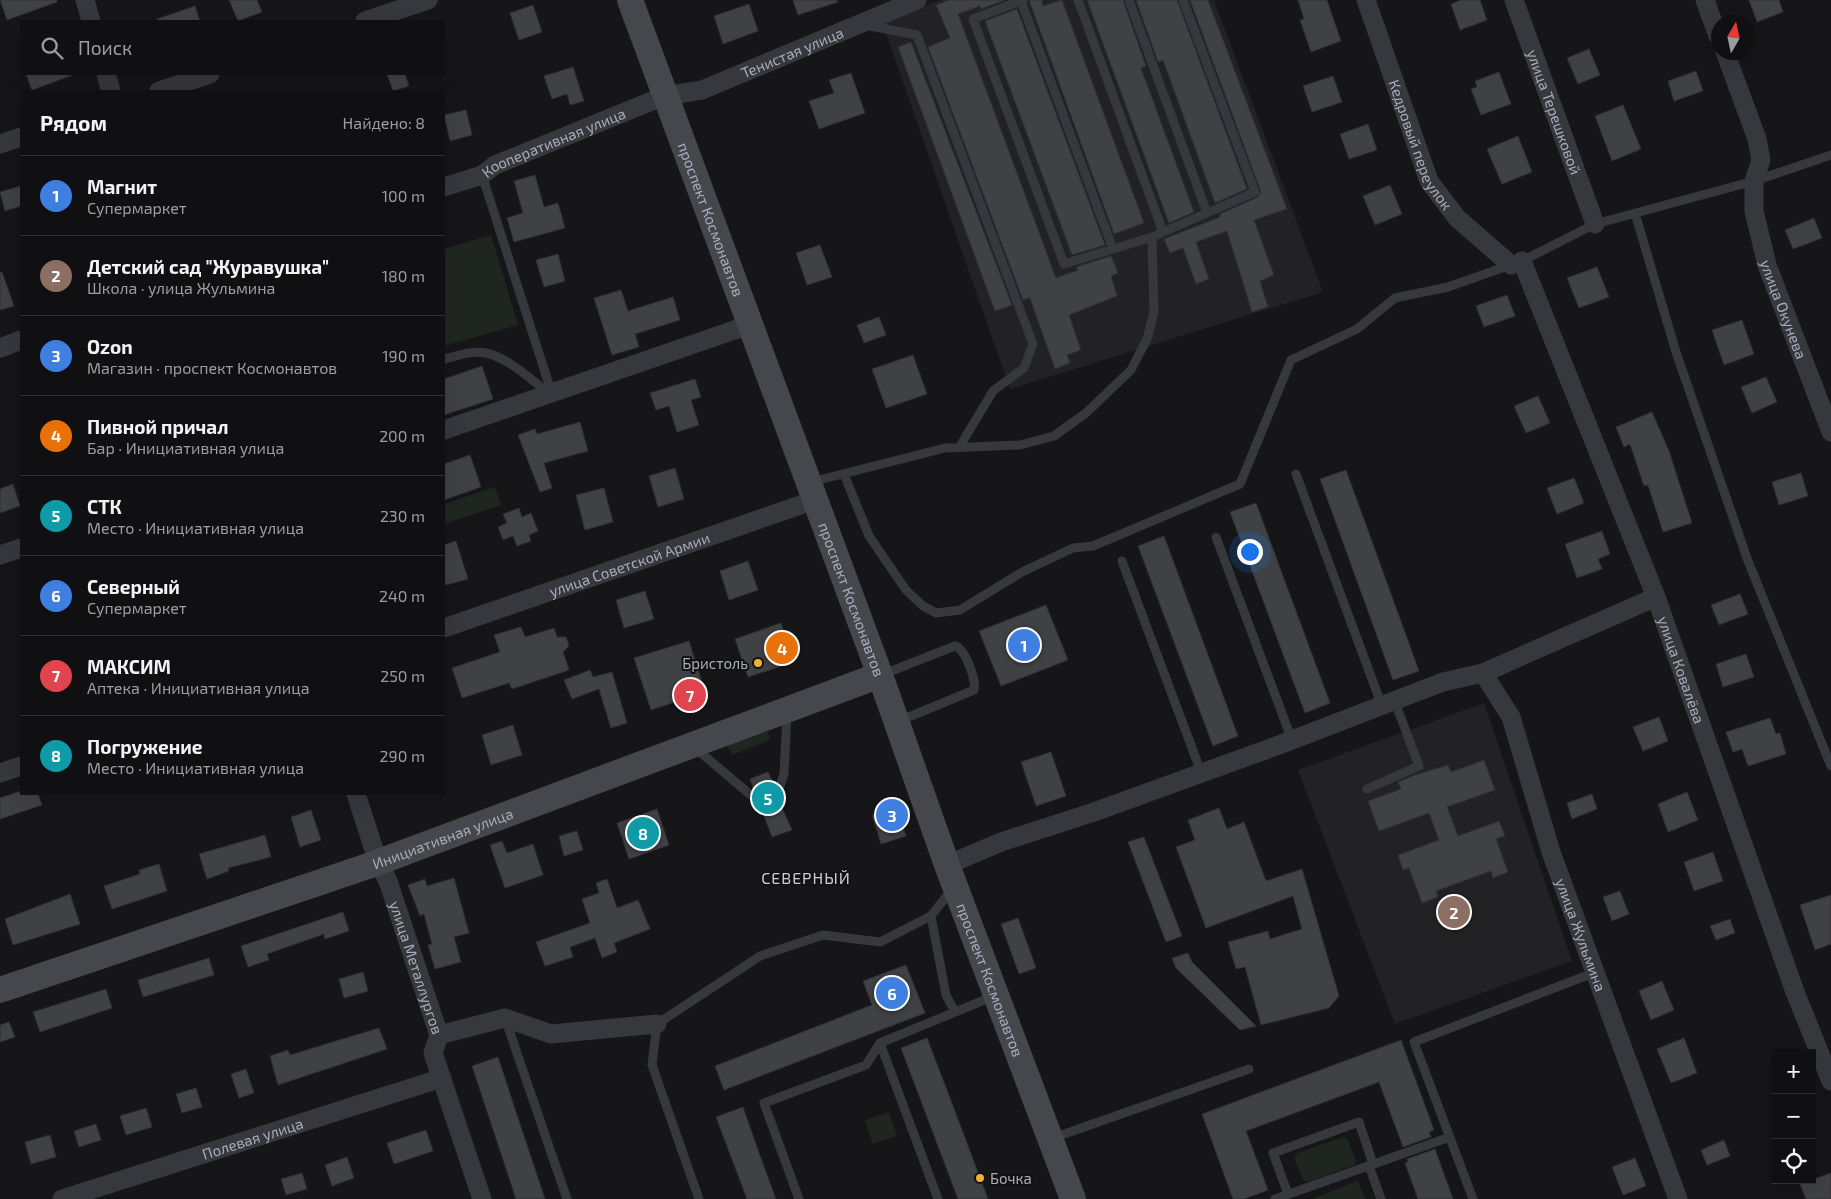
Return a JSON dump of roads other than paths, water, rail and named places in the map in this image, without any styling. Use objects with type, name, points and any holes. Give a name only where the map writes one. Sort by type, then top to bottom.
[{"type":"main road","name":"проспект Космонавтов","points":[[630,0],[880,675],[951,875],[1073,1199]]},
{"type":"main road","name":"Инициативная улица","points":[[0,990],[378,862],[693,747],[880,675]]},
{"type":"street","points":[[85,0],[91,20]]},
{"type":"street","points":[[368,20],[428,0]]},
{"type":"street","name":"Тенистая улица","points":[[664,96],[702,90],[917,0]]},
{"type":"street","name":"Кедровый переулок","points":[[1366,0],[1429,181],[1457,218],[1516,263]]},
{"type":"street","name":"улица Терешковой","points":[[1514,0],[1595,224]]},
{"type":"street","points":[[1705,0],[1711,17]]},
{"type":"street","name":"улица Окунева","points":[[1728,60],[1757,139],[1760,160],[1754,181],[1754,211],[1767,265],[1831,432]]},
{"type":"street","points":[[106,75],[111,90]]},
{"type":"street","points":[[162,90],[207,75]]},
{"type":"street","name":"Кооперативная улица","points":[[445,187],[482,175],[495,164],[664,96]]},
{"type":"street","points":[[0,144],[20,137]]},
{"type":"street","name":"улица Ковалёва","points":[[1516,263],[1656,597],[1795,992],[1831,1081]]},
{"type":"street","points":[[445,430],[749,325]]},
{"type":"street","points":[[0,348],[20,340]]},
{"type":"street","name":"улица Советской Армии","points":[[445,628],[811,491]]},
{"type":"street","points":[[0,555],[20,548]]},
{"type":"street","points":[[951,875],[1001,842],[1094,812],[1292,740],[1443,682],[1483,673],[1656,597]]},
{"type":"street","name":"улица Жульмина","points":[[1483,673],[1511,717],[1551,852],[1678,1199]]},
{"type":"street","points":[[0,773],[20,766]]},
{"type":"street","name":"улица Металлургов","points":[[356,795],[378,862],[388,881],[439,1035],[434,1053],[482,1199]]},
{"type":"street","points":[[439,1035],[505,1018],[551,1034],[657,1024]]},
{"type":"street","name":"Полевая улица","points":[[62,1199],[442,1078]]},
{"type":"lane","points":[[1113,249],[1022,0],[973,19],[1064,264],[1113,249],[1152,237],[1255,192],[1184,0]]},
{"type":"lane","points":[[1078,0],[1163,232]]},
{"type":"lane","points":[[1129,0],[1207,213]]},
{"type":"lane","points":[[857,24],[917,35],[1033,344],[1024,368],[993,391],[960,446]]},
{"type":"lane","points":[[844,474],[869,536],[906,590],[923,606],[936,613],[960,610],[1022,572],[1073,548],[1093,546],[1240,484],[1291,360],[1358,329],[1395,298],[1448,287],[1516,263],[1595,224],[1754,181],[1831,154]]},
{"type":"lane","points":[[482,175],[552,394]]},
{"type":"lane","points":[[1635,213],[1676,352],[1748,561],[1831,766]]},
{"type":"lane","points":[[811,491],[844,474],[945,448],[1020,445],[1054,436],[1086,413],[1131,370],[1147,339],[1154,312],[1152,237]]},
{"type":"lane","points":[[445,359],[465,354],[485,353],[500,358],[552,394]]},
{"type":"lane","points":[[1296,474],[1388,704],[1419,766],[1367,789]]},
{"type":"lane","points":[[1216,537],[1292,740]]},
{"type":"lane","points":[[1122,561],[1201,772]]},
{"type":"lane","points":[[880,675],[955,646],[963,651],[976,684],[972,691],[896,722]]},
{"type":"lane","points":[[777,795],[784,774],[788,710]]},
{"type":"lane","points":[[693,747],[759,802]]},
{"type":"lane","points":[[699,1199],[652,1065],[657,1024],[760,956],[823,935],[880,942],[930,916],[951,875]]},
{"type":"lane","points":[[930,916],[946,995],[955,1012]]},
{"type":"lane","points":[[1473,1199],[1414,1042],[1596,972]]},
{"type":"lane","points":[[799,1199],[764,1103],[866,1065],[880,1043],[997,995]]},
{"type":"lane","points":[[505,1018],[567,1199]]},
{"type":"lane","points":[[880,1043],[938,1199]]},
{"type":"lane","points":[[1050,1139],[1250,1069]]},
{"type":"lane","points":[[1292,1195],[1273,1153],[1358,1122],[1381,1199]]},
{"type":"lane","points":[[1275,1199],[1292,1195],[1450,1136]]},
{"type":"place","name":"Магнит","points":[[1024,645]]},
{"type":"place","name":"Пивной причал","points":[[782,648]]},
{"type":"place","name":"Бристоль","points":[[758,663]]},
{"type":"place","name":"МАКСИМ","points":[[690,695]]},
{"type":"place","name":"СТК","points":[[768,798]]},
{"type":"place","name":"Ozon","points":[[892,815]]},
{"type":"place","name":"Погружение","points":[[643,833]]},
{"type":"place","name":"Детский сад \"Журавушка\"","points":[[1454,912]]},
{"type":"place","name":"Северный","points":[[892,993]]},
{"type":"place","name":"Бочка","points":[[980,1178]]},
{"type":"district","name":"СЕВЕРНЫЙ","points":[[806,877]]}]
